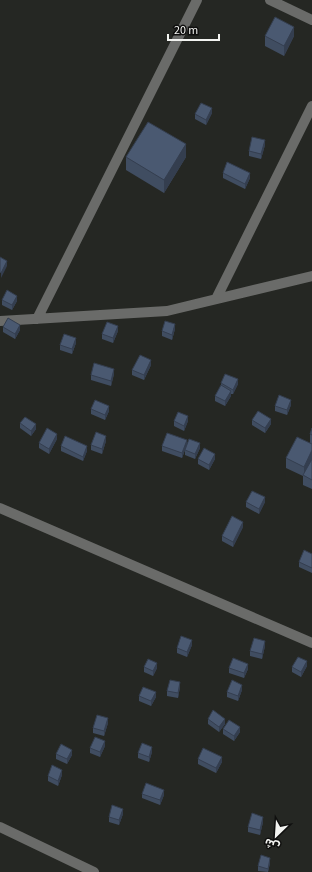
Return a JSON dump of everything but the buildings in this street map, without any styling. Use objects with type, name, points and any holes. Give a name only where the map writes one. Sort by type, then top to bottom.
[{"type":"street","points":[[37,318],[197,0]]},
{"type":"street","points":[[270,0],[312,20]]},
{"type":"street","points":[[216,300],[312,106]]},
{"type":"street","points":[[0,321],[167,311],[312,276]]},
{"type":"street","points":[[0,508],[312,643]]},
{"type":"street","points":[[0,827],[94,872]]}]
